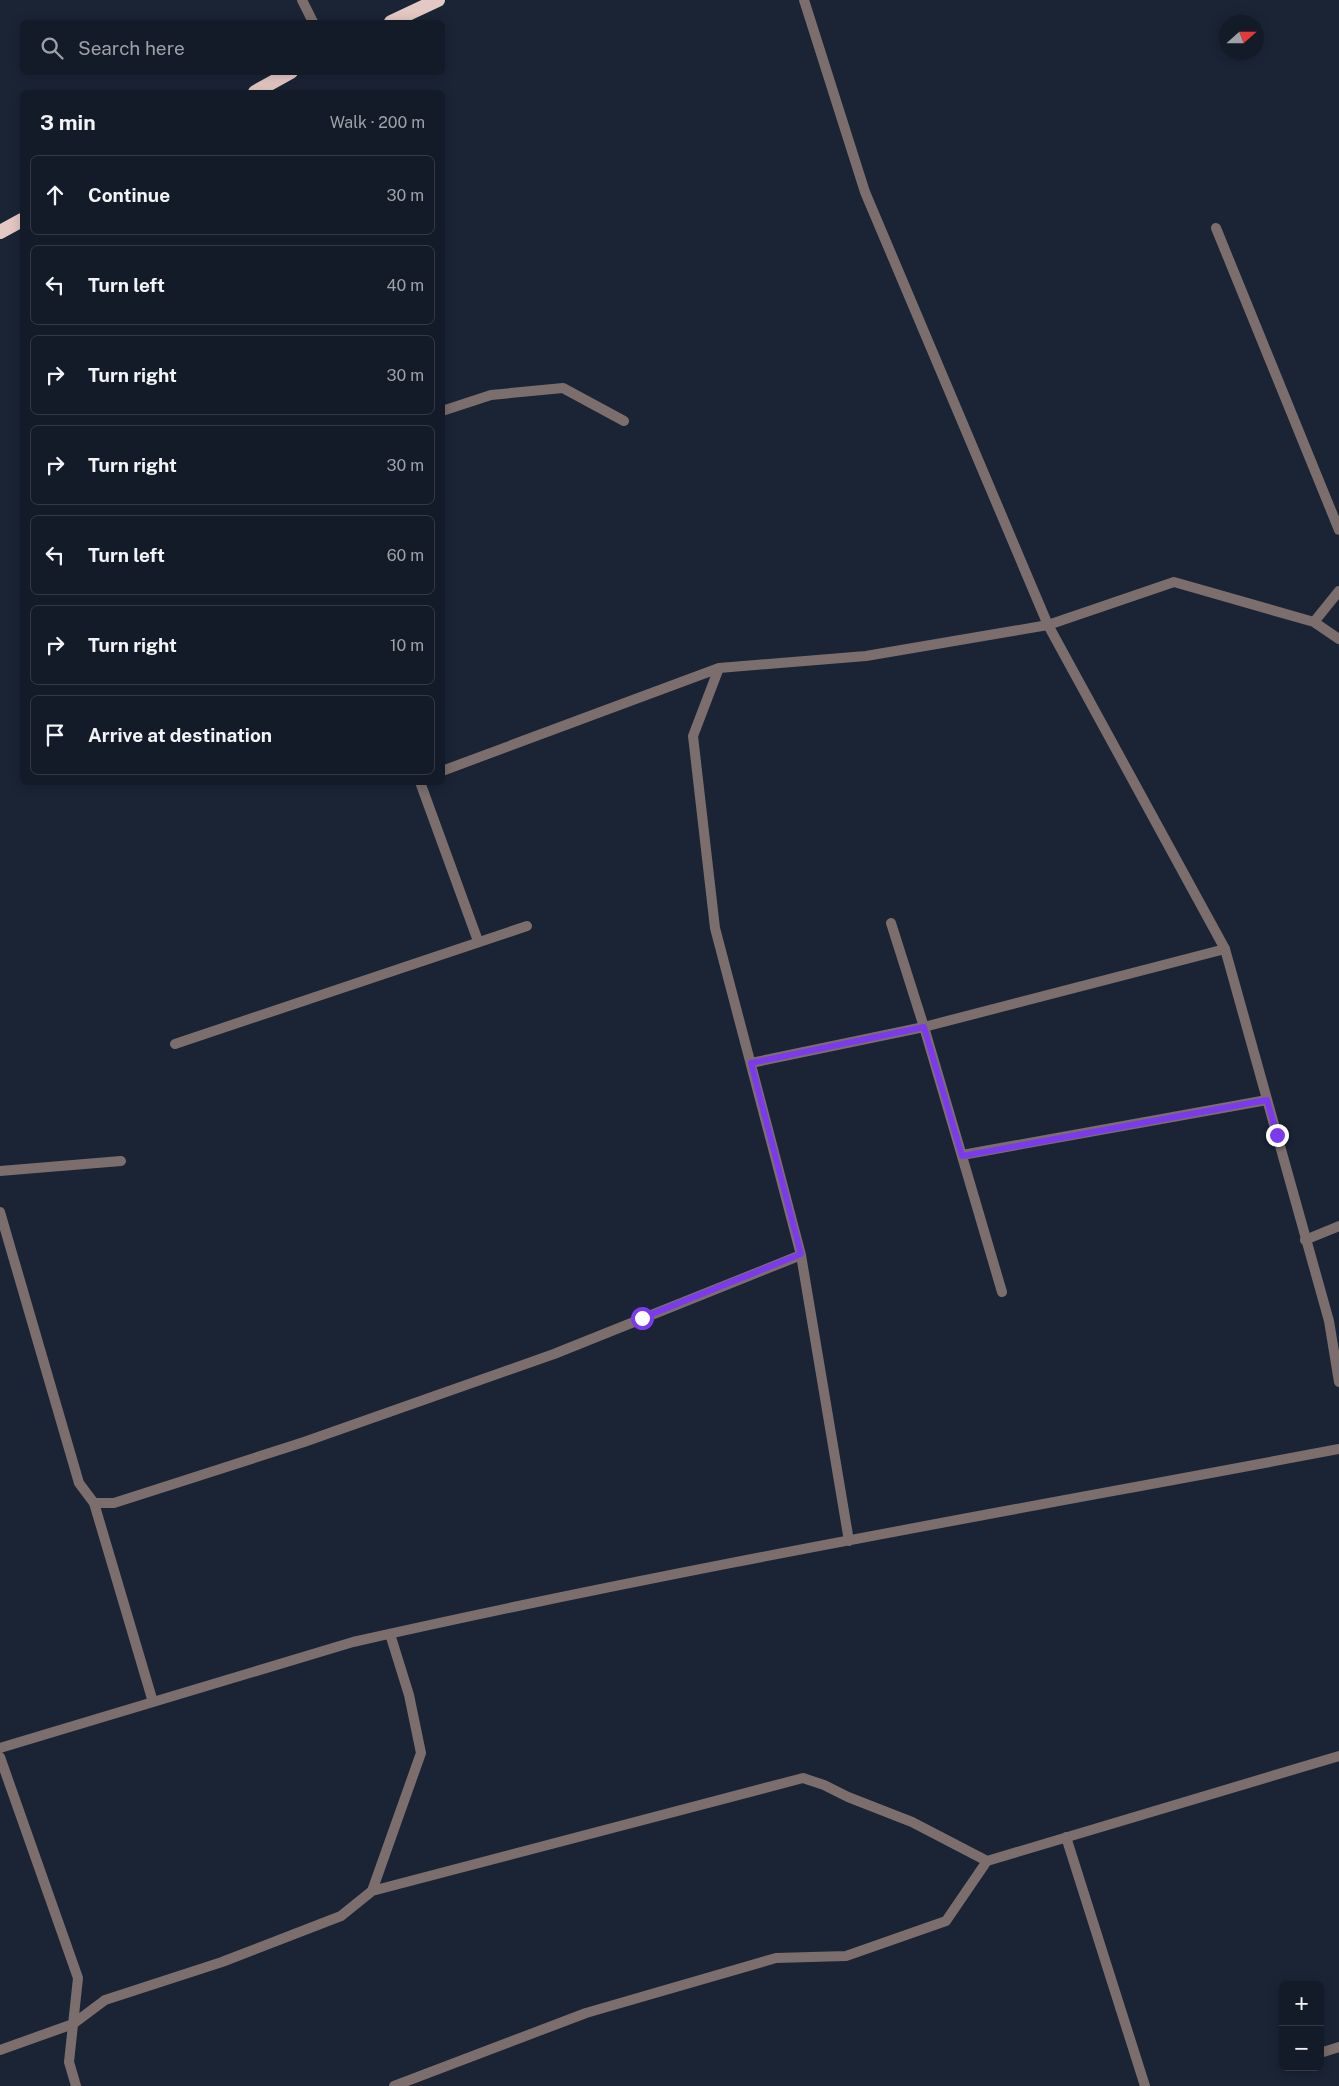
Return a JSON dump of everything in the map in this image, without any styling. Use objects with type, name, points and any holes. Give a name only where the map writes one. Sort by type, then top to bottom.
[{"type":"highway","points":[[395,20],[438,0]]},
{"type":"highway","points":[[259,90],[286,75]]},
{"type":"highway","points":[[0,232],[20,221]]},
{"type":"street","points":[[302,0],[312,20]]},
{"type":"street","points":[[804,0],[865,192],[1048,625],[1225,949],[1329,1321],[1339,1382]]},
{"type":"street","points":[[1216,228],[1339,530]]},
{"type":"street","points":[[445,410],[491,394],[563,388],[624,421]]},
{"type":"street","points":[[445,770],[720,668],[866,656],[1048,625],[1174,582],[1314,622],[1339,639]]},
{"type":"street","points":[[1314,622],[1339,591]]},
{"type":"street","points":[[720,668],[693,736],[715,928],[801,1254],[849,1541]]},
{"type":"street","points":[[421,785],[478,942]]},
{"type":"street","points":[[891,923],[924,1027],[1002,1292]]},
{"type":"street","points":[[175,1044],[527,926]]},
{"type":"street","points":[[751,1063],[924,1027],[1225,949]]},
{"type":"street","points":[[962,1156],[1267,1100]]},
{"type":"street","points":[[0,1171],[121,1161]]},
{"type":"street","points":[[0,1212],[79,1483],[94,1503],[153,1702]]},
{"type":"street","points":[[1305,1240],[1339,1226]]},
{"type":"street","points":[[94,1503],[114,1503],[304,1442],[554,1354],[801,1254]]},
{"type":"street","points":[[0,1748],[353,1642],[558,1597],[1339,1449]]},
{"type":"street","points":[[372,1892],[421,1753],[408,1695],[390,1634]]},
{"type":"street","points":[[394,2086],[586,2013],[776,1958],[846,1956],[946,1921],[987,1861],[1339,1756]]},
{"type":"street","points":[[0,1757],[78,1978],[69,2062],[76,2086]]},
{"type":"street","points":[[0,2050],[73,2024],[104,2000],[222,1962],[341,1916],[372,1892],[802,1778],[824,1785],[848,1797],[912,1822],[987,1861]]},
{"type":"street","points":[[1066,1837],[1145,2086]]},
{"type":"street","points":[[1324,2052],[1339,2047]]},
{"type":"route","points":[[642,1318],[801,1254],[751,1063],[924,1027],[962,1156],[1267,1100],[1277,1135]]}]
